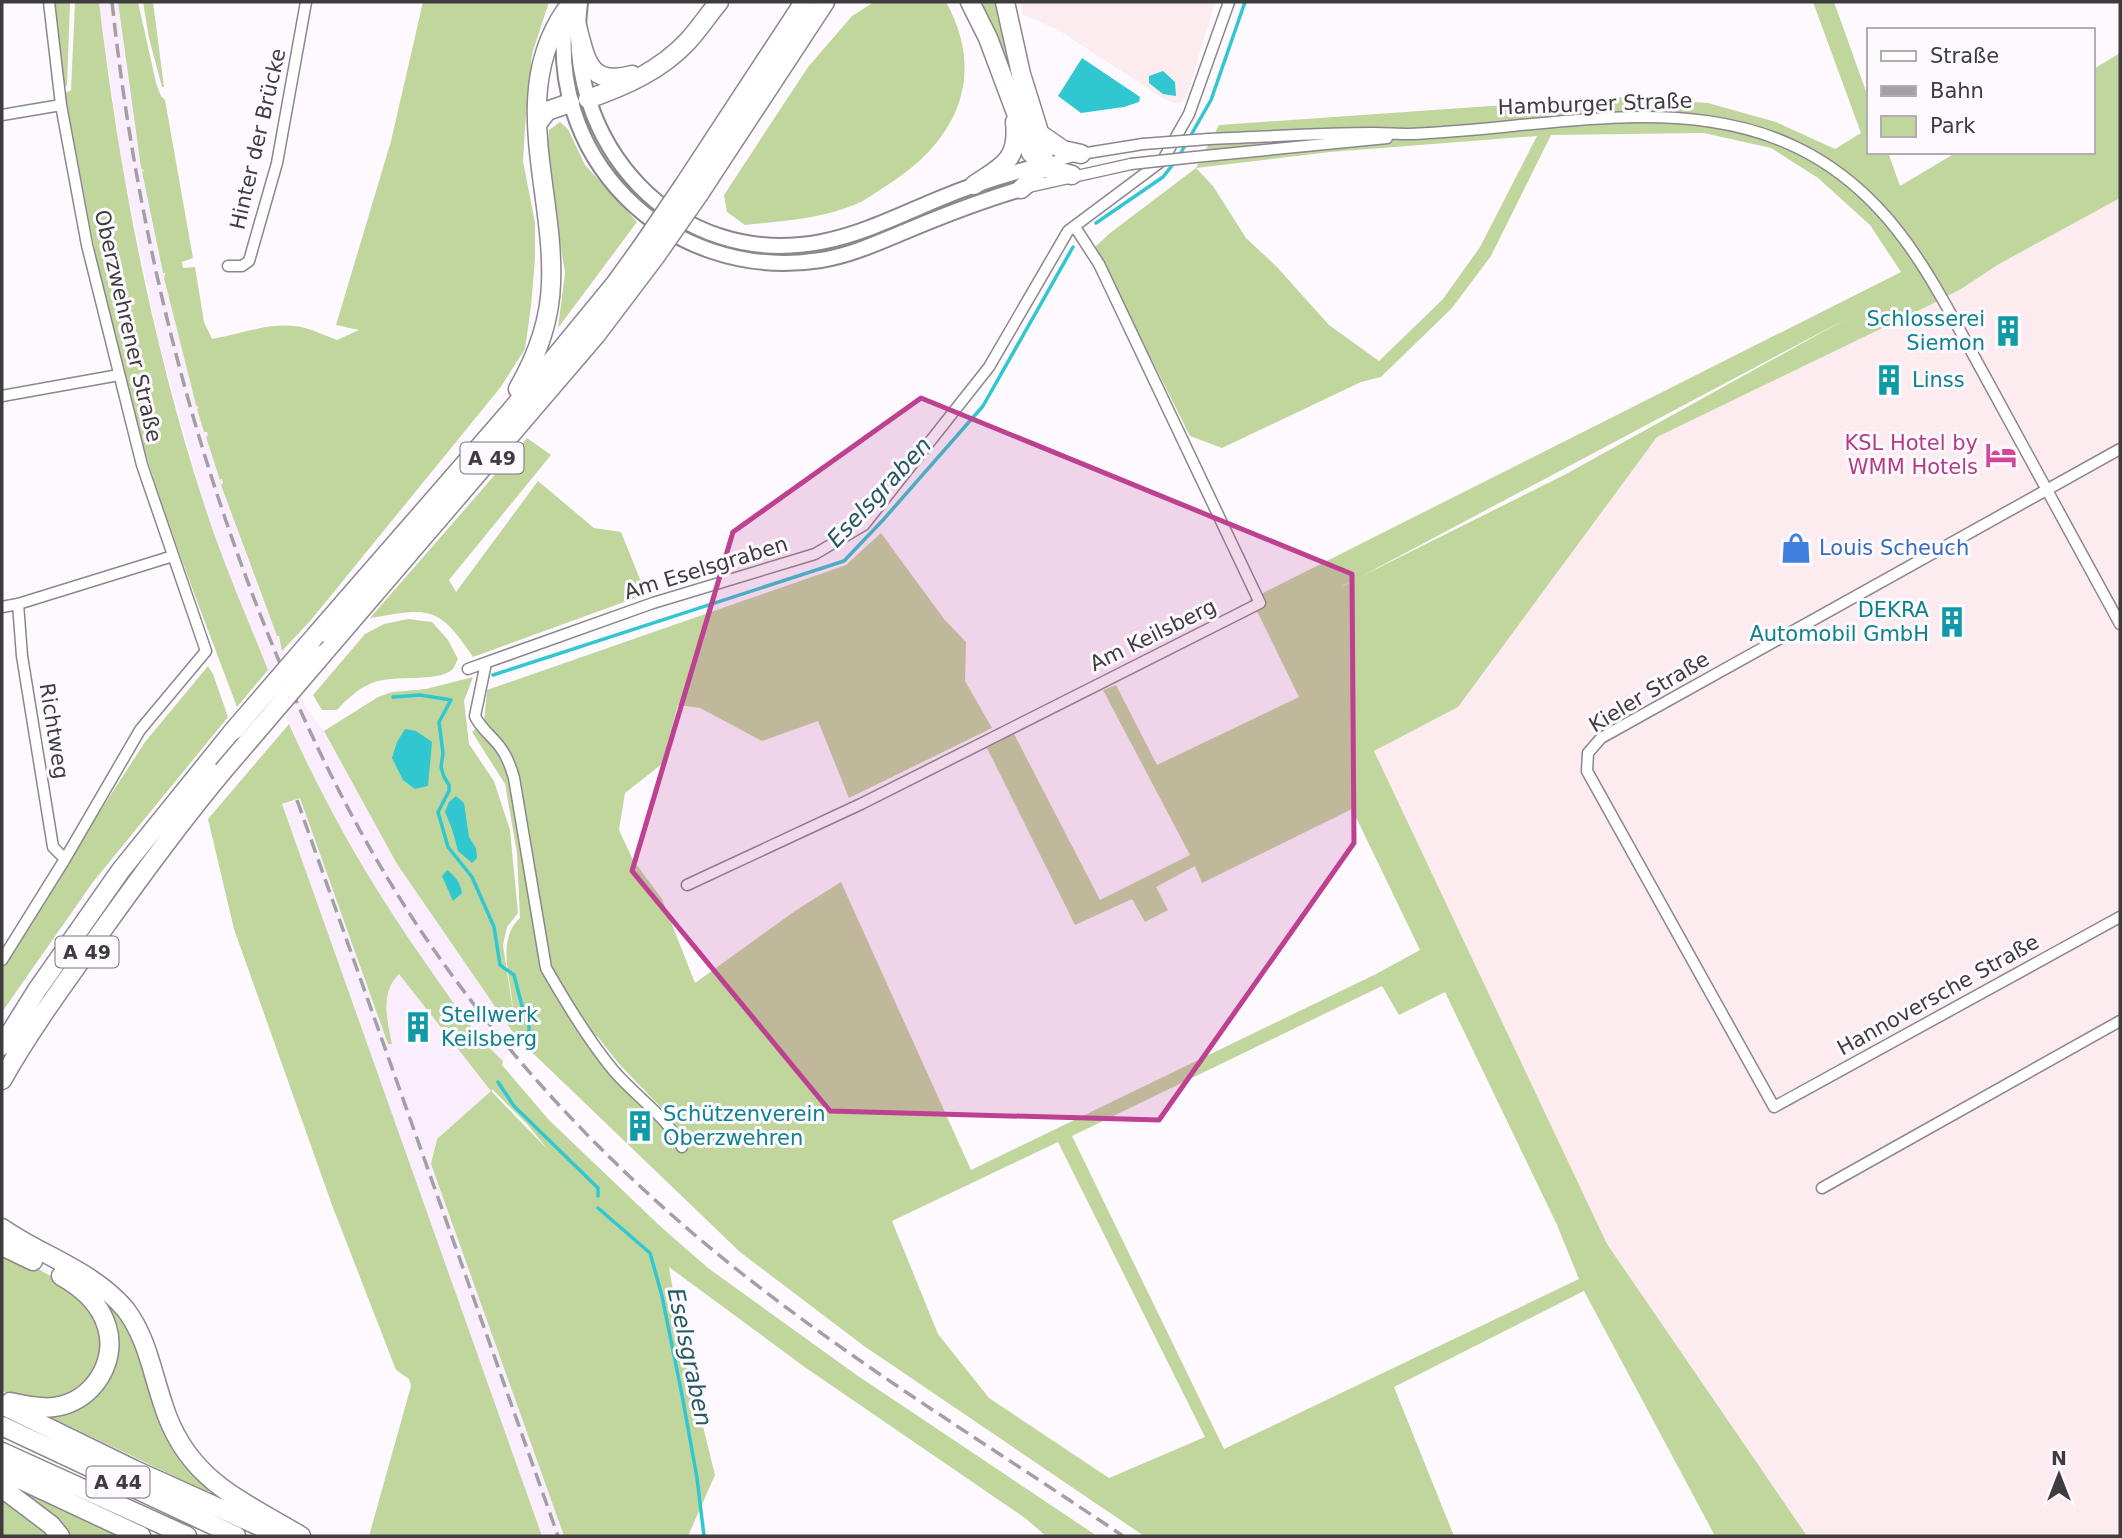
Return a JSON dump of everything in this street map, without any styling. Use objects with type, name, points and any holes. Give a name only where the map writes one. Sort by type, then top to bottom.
[{"type":"highway","points":[[588,99],[630,83],[656,68],[689,40],[719,2]]},
{"type":"highway","name":"A 49","points":[[692,190],[804,2]]},
{"type":"highway","name":"A 49","points":[[2,1080],[41,1016],[194,805],[564,373],[825,2]]},
{"type":"highway","points":[[812,22],[834,2]]},
{"type":"highway","points":[[970,2],[988,38],[1031,153],[1049,169],[1072,175]]},
{"type":"highway","points":[[1005,2],[1021,74],[1044,148],[1038,173],[1021,189]]},
{"type":"highway","points":[[491,433],[533,362],[548,312],[551,265],[538,159],[538,100],[551,33],[571,5]]},
{"type":"highway","points":[[577,26],[587,63],[600,75],[619,78],[656,68]]},
{"type":"highway","points":[[537,124],[547,111],[570,103]]},
{"type":"highway","points":[[974,185],[1002,166],[1012,154],[1016,138],[1014,108]]},
{"type":"highway","points":[[1040,134],[1063,150],[1081,154]]},
{"type":"highway","name":"A 49","points":[[2,1046],[37,990],[121,870],[214,755],[491,433],[615,284],[648,252]]},
{"type":"highway","points":[[2,1031],[37,990]]},
{"type":"highway","points":[[2,1228],[97,1284],[123,1307],[142,1337],[163,1406],[187,1456],[217,1485],[301,1536]]},
{"type":"highway","points":[[2,1246],[75,1284],[89,1295],[108,1328],[109,1346],[100,1379],[89,1392],[73,1401],[54,1407],[30,1406],[2,1399]]},
{"type":"highway","points":[[2,1405],[135,1470],[281,1536]]},
{"type":"highway","name":"A 44","points":[[2,1426],[236,1536]]},
{"type":"highway","name":"A 44","points":[[2,1452],[187,1536]]},
{"type":"highway","points":[[2,1471],[141,1536]]},
{"type":"highway","points":[[2,1488],[51,1525],[60,1536]]},
{"type":"main road","points":[[571,5],[577,26],[579,61],[588,99],[611,152],[638,186],[662,206],[690,223],[739,241],[790,246],[838,239],[974,185],[1042,165]]},
{"type":"main road","points":[[571,5],[562,43],[563,64],[570,103],[582,136],[596,163],[614,185],[635,206],[682,239],[743,259],[788,263],[841,255],[1021,189]]},
{"type":"main road","points":[[570,103],[588,99]]},
{"type":"street","name":"Oberzwehrener Straße","points":[[49,2],[61,105],[87,246],[142,465],[206,651],[140,730],[65,859]]},
{"type":"street","name":"Hinter der Brücke","points":[[228,266],[242,267],[250,261],[282,141],[306,2]]},
{"type":"street","name":"Am Eselsgraben","points":[[468,669],[653,603],[816,554],[864,525],[989,367],[1063,239],[1163,160],[1189,114],[1229,2]]},
{"type":"street","points":[[2,115],[61,105]]},
{"type":"street","name":"Hamburger Straße","points":[[1042,165],[1081,154],[1209,139],[1375,132],[1409,134],[1640,117],[1687,118],[1731,124],[1801,148],[1857,187],[1901,235],[1945,304],[2120,624]]},
{"type":"street","points":[[1021,189],[1072,175],[1131,164],[1309,147],[1409,134]]},
{"type":"street","name":"Am Keilsberg","points":[[687,885],[861,804],[1260,603],[1099,264],[1075,227]]},
{"type":"street","points":[[2,396],[119,374]]},
{"type":"street","name":"Kieler Straße","points":[[1774,1107],[1587,771],[1588,753],[1601,738],[2120,449]]},
{"type":"street","points":[[2,607],[173,556]]},
{"type":"street","name":"Richtweg","points":[[18,604],[22,656],[53,847],[65,859]]},
{"type":"street","points":[[486,663],[475,716],[511,766],[546,968],[615,1072],[673,1129],[682,1147]]},
{"type":"street","points":[[2,960],[65,859]]},
{"type":"street","name":"Hannoversche Straße","points":[[1774,1107],[2120,917]]},
{"type":"street","points":[[1822,1188],[2120,1021]]},
{"type":"highlighted area","points":[[921,398],[1352,574],[1354,843],[1159,1120],[830,1111],[632,871],[733,532]]},
{"type":"shaded area","points":[[99,2],[118,2],[141,167],[162,273],[196,404],[250,567],[305,706],[324,731],[397,864],[516,1037],[503,1061],[453,1003],[378,895],[316,784],[229,575],[204,505],[159,343],[122,164]]},
{"type":"shaded area","points":[[1022,2],[1215,2],[1186,99],[1178,104],[1164,99],[1060,31],[1022,14]]},
{"type":"shaded area","points":[[2120,198],[2120,1536],[1807,1536],[1607,1244],[1373,751],[1458,707],[1657,437],[1961,289],[1999,264]]},
{"type":"shaded area","points":[[300,798],[388,1044],[392,1043],[386,997],[399,973],[492,1091],[437,1139],[431,1164],[564,1536],[542,1536],[282,804]]},
{"type":"green space","points":[[55,2],[70,2],[67,86],[64,86]]},
{"type":"green space","points":[[75,2],[99,2],[127,191],[168,378],[210,522],[268,670],[237,707],[151,470],[128,394],[107,308],[65,93],[71,90]]},
{"type":"green space","points":[[118,2],[138,2],[156,83],[165,100],[193,258],[182,262],[183,268],[195,267],[204,322],[212,339],[258,329],[293,326],[337,340],[359,330],[336,325],[391,141],[423,2],[549,2],[532,54],[525,128],[523,161],[535,223],[535,259],[525,349],[500,388],[311,620],[282,651],[279,636],[221,485],[222,479],[220,480],[206,437],[208,435],[204,432],[197,409],[199,408],[196,405],[164,278],[142,172],[144,171],[141,168]]},
{"type":"green space","points":[[143,2],[153,2],[164,87],[149,38]]},
{"type":"green space","points":[[874,2],[946,2],[958,30],[964,57],[964,82],[958,106],[946,129],[930,150],[910,169],[858,203],[814,216],[745,225],[727,212],[724,195],[808,67],[852,16]]},
{"type":"green space","points":[[979,2],[1000,2],[1021,106]]},
{"type":"green space","points":[[1813,2],[1834,2],[1867,94],[1867,154],[1889,154],[1900,186],[1954,154],[2094,154],[2094,69],[2120,53],[2120,198],[1999,264],[1961,289],[1657,437],[1458,707],[1374,751],[1607,1244],[1807,1536],[1715,1536],[1584,1291],[1394,1387],[1454,1536],[1144,1536],[864,1346],[740,1252],[516,1037],[397,864],[324,731],[378,697],[473,677],[464,701],[469,744],[494,781],[510,830],[518,913],[507,927],[503,945],[513,1011],[507,950],[512,927],[520,918],[517,853],[505,784],[472,732],[484,722],[487,690],[846,565],[881,533],[944,619],[966,642],[965,681],[992,728],[849,798],[818,721],[762,741],[700,708],[678,705],[662,764],[625,793],[619,830],[633,860],[662,899],[695,983],[795,911],[841,882],[971,1170],[1376,974],[1420,950],[1352,809],[1202,883],[1195,866],[1156,887],[1168,910],[1145,922],[1132,899],[1075,925],[987,748],[1014,734],[1100,900],[1190,855],[1103,690],[1116,685],[1157,765],[1299,697],[1249,600],[1901,272],[1870,225],[1818,178],[1771,148],[1704,133],[1551,135],[1491,256],[1452,308],[1381,377],[1361,382],[1222,448],[1190,436],[1095,247],[1196,168],[1219,125],[1621,97],[1708,103],[1776,122],[1835,149],[1861,133]],"holes":[[[1537,136],[1480,247],[1443,299],[1379,361],[1329,325],[1276,266],[1246,238],[1213,186],[1196,168],[1330,152]],[[1846,319],[1566,474],[1359,577]],[[1382,986],[1399,1015],[1445,992],[1557,1225],[1579,1279],[1224,1449],[1072,1136]],[[597,1036],[620,1065],[674,1121],[679,1133],[588,1040]],[[1058,1142],[1205,1437],[1109,1478],[989,1398],[938,1334],[892,1221]]]},
{"type":"green space","points":[[560,122],[568,129],[585,165],[637,222],[558,328],[565,273],[547,160],[549,130]]},
{"type":"green space","points":[[527,438],[551,455],[449,580],[456,592],[538,481],[594,528],[621,532],[646,594],[473,657],[450,627],[430,614],[406,612],[370,618]]},
{"type":"green space","points":[[408,619],[432,622],[448,640],[458,659],[453,669],[437,676],[381,680],[353,694],[337,710],[322,710],[313,695],[365,634],[384,624]]},
{"type":"green space","points":[[208,666],[228,717],[93,882],[2,1012],[2,962],[145,742]]},
{"type":"green space","points":[[289,724],[335,818],[407,936],[462,1015],[503,1061],[502,1065],[549,1120],[708,1268],[858,1376],[1097,1536],[1046,1536],[1025,1518],[806,1368],[669,1267],[681,1338],[715,1475],[688,1536],[564,1536],[431,1164],[437,1139],[491,1091],[399,974],[389,989],[387,998],[392,1044],[388,1044],[300,798],[282,804],[542,1536],[369,1536],[411,1386],[409,1379],[396,1370],[332,1205],[234,929],[208,819]],"holes":[[[492,1089],[527,1124],[549,1151]]]},
{"type":"green space","points":[[2,1250],[72,1291],[99,1324],[102,1338],[97,1364],[81,1386],[69,1394],[55,1399],[35,1400],[2,1391]]},
{"type":"green space","points":[[93,1292],[107,1301],[141,1349],[177,1414],[214,1491],[205,1491],[38,1411],[108,1378]]},
{"type":"green space","points":[[31,1494],[126,1536],[71,1536],[30,1500]]},
{"type":"green space","points":[[2,1496],[53,1536],[2,1536]]},
{"type":"water","points":[[1082,58],[1140,97],[1139,102],[1124,107],[1081,113],[1058,96]]},
{"type":"water","points":[[1163,71],[1175,82],[1176,96],[1163,94],[1149,83],[1149,76]]},
{"type":"water","points":[[405,729],[416,731],[432,742],[428,786],[415,789],[403,780],[392,758]]},
{"type":"water","points":[[456,796],[464,803],[469,837],[476,848],[477,858],[472,863],[458,851],[445,812],[449,802]]},
{"type":"water","points":[[447,870],[457,880],[462,893],[453,901],[442,876]]},
{"type":"waterway","name":"Eselsgraben","points":[[1179,156],[1211,100],[1245,2]]},
{"type":"waterway","name":"Eselsgraben","points":[[1096,223],[1163,177],[1174,163]]},
{"type":"waterway","name":"Eselsgraben","points":[[493,675],[844,561],[983,406],[1073,247]]},
{"type":"waterway","name":"Eselsgraben","points":[[393,697],[420,695],[451,700],[439,722],[443,753],[441,767],[449,791],[438,812],[448,847],[472,877],[494,927],[500,965],[514,975],[522,1006],[529,1018],[526,1043]]},
{"type":"waterway","name":"Eselsgraben","points":[[498,1082],[514,1106],[598,1188],[598,1196]]},
{"type":"waterway","name":"Eselsgraben","points":[[598,1208],[650,1253],[662,1296],[682,1395],[704,1536]]},
{"type":"railway","points":[[112,2],[121,79],[147,231],[183,381],[229,528],[272,645],[330,774],[375,857],[425,937],[482,1015],[544,1089],[611,1158],[682,1224],[734,1267],[842,1348],[1123,1536]]},
{"type":"railway","points":[[297,800],[558,1536]]},
{"type":"place","name":"Schlosserei Siemon","points":[[2008,331]]},
{"type":"place","name":"Linss","points":[[1889,380]]},
{"type":"place","name":"KSL Hotel by WMM Hotels","points":[[2001,455]]},
{"type":"place","name":"Louis Scheuch","points":[[1796,548]]},
{"type":"place","name":"DEKRA Automobil GmbH","points":[[1952,622]]},
{"type":"place","name":"Stellwerk Keilsberg","points":[[418,1027]]},
{"type":"place","name":"Schützenverein Oberzwehren","points":[[640,1126]]}]
